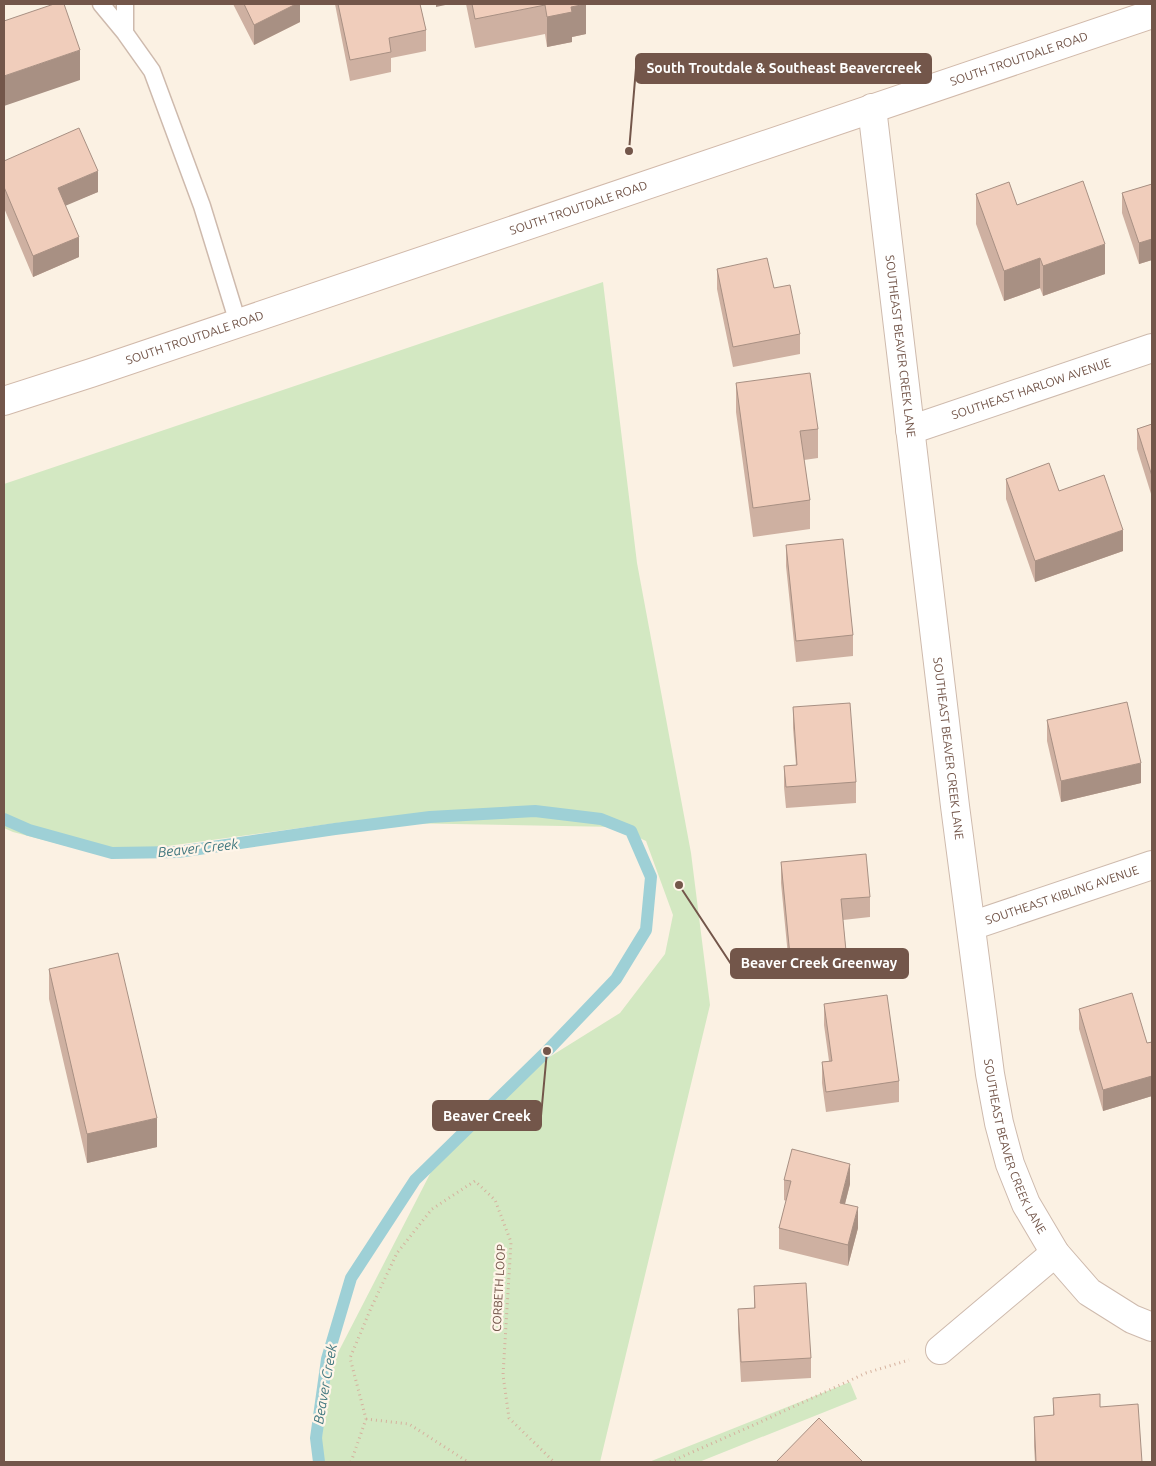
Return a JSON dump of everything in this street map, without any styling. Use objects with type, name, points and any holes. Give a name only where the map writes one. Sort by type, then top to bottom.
[{"type":"street","name":"SOUTH TROUTDALE ROAD","points":[[4,401],[1152,14]]},
{"type":"street","name":"SOUTHEAST BEAVER CREEK LANE","points":[[872,108],[955,806],[990,1074],[999,1123],[1010,1164],[1026,1204],[1055,1253],[1089,1292],[1132,1319],[1152,1327]]},
{"type":"street","name":"SOUTHEAST HARLOW AVENUE","points":[[910,430],[1152,348]]},
{"type":"street","name":"SOUTHEAST KIBLING AVENUE","points":[[971,926],[1152,864]]},
{"type":"street","points":[[940,1350],[1055,1253]]},
{"type":"lane","points":[[101,4],[125,33],[152,71],[202,206],[238,323]]},
{"type":"lane","points":[[125,4],[125,33]]},
{"type":"path","name":"CORBETH LOOP","points":[[366,1418],[350,1358],[371,1308],[397,1253],[432,1209],[475,1181],[495,1200],[511,1242],[503,1375],[509,1418],[554,1462]]},
{"type":"path","points":[[670,1462],[866,1373],[940,1350]]},
{"type":"path","points":[[352,1462],[366,1418],[408,1424],[468,1462]]},
{"type":"green space","points":[[603,282],[637,563],[691,853],[710,1005],[600,1462],[320,1462],[327,1374],[432,1170],[519,1076],[620,1013],[665,954],[673,915],[646,841],[617,827],[344,822],[101,855],[4,828],[4,484]]},
{"type":"green space","points":[[850,1382],[857,1399],[699,1462],[649,1462]]},
{"type":"building","points":[[54,4],[64,4],[80,50],[4,76],[4,21]]},
{"type":"building","points":[[244,4],[296,4],[254,25]]},
{"type":"building","points":[[338,4],[420,4],[426,30],[389,38],[391,52],[350,60]]},
{"type":"building","points":[[472,4],[586,4],[571,7],[572,12],[547,17],[545,5],[475,19]]},
{"type":"building","points":[[79,128],[98,171],[58,188],[79,237],[33,256],[4,187],[4,161]]},
{"type":"building","points":[[1083,181],[1105,244],[1043,266],[1040,258],[1004,271],[976,194],[1009,182],[1017,205]]},
{"type":"building","points":[[1152,184],[1152,239],[1139,243],[1122,193]]},
{"type":"building","points":[[767,258],[774,288],[790,285],[800,334],[733,347],[717,269]]},
{"type":"building","points":[[810,373],[818,429],[800,431],[810,500],[753,508],[736,383]]},
{"type":"building","points":[[1152,424],[1152,476],[1137,429]]},
{"type":"building","points":[[1049,463],[1059,491],[1104,475],[1123,530],[1035,561],[1006,479]]},
{"type":"building","points":[[843,539],[853,635],[796,641],[786,545]]},
{"type":"building","points":[[1127,702],[1141,763],[1061,781],[1047,720]]},
{"type":"building","points":[[850,703],[856,782],[786,787],[784,766],[797,765],[793,707]]},
{"type":"building","points":[[866,854],[870,897],[841,899],[846,951],[790,956],[781,862]]},
{"type":"building","points":[[118,953],[157,1118],[87,1134],[49,969]]},
{"type":"building","points":[[1132,993],[1147,1043],[1152,1042],[1152,1076],[1103,1090],[1079,1009]]},
{"type":"building","points":[[887,995],[899,1081],[826,1092],[822,1062],[832,1061],[824,1004]]},
{"type":"building","points":[[792,1149],[850,1164],[840,1203],[858,1207],[848,1245],[779,1228],[791,1181],[784,1180]]},
{"type":"building","points":[[806,1283],[811,1358],[741,1362],[738,1309],[755,1308],[754,1286]]},
{"type":"building","points":[[1100,1394],[1100,1407],[1138,1404],[1142,1462],[1036,1462],[1034,1417],[1054,1415],[1053,1398]]},
{"type":"building","points":[[819,1418],[863,1462],[776,1462]]},
{"type":"waterway","name":"Beaver Creek","points":[[4,819],[29,830],[112,853],[178,852],[430,817],[535,811],[601,819],[631,831],[651,877],[646,930],[616,979],[547,1051],[415,1180],[351,1278],[327,1359],[316,1438],[319,1462]]},
{"type":"place","name":"South Troutdale & Southeast Beavercreek","points":[[629,151]]},
{"type":"place","name":"Beaver Creek Greenway","points":[[679,885]]},
{"type":"place","name":"Beaver Creek","points":[[547,1051]]}]
